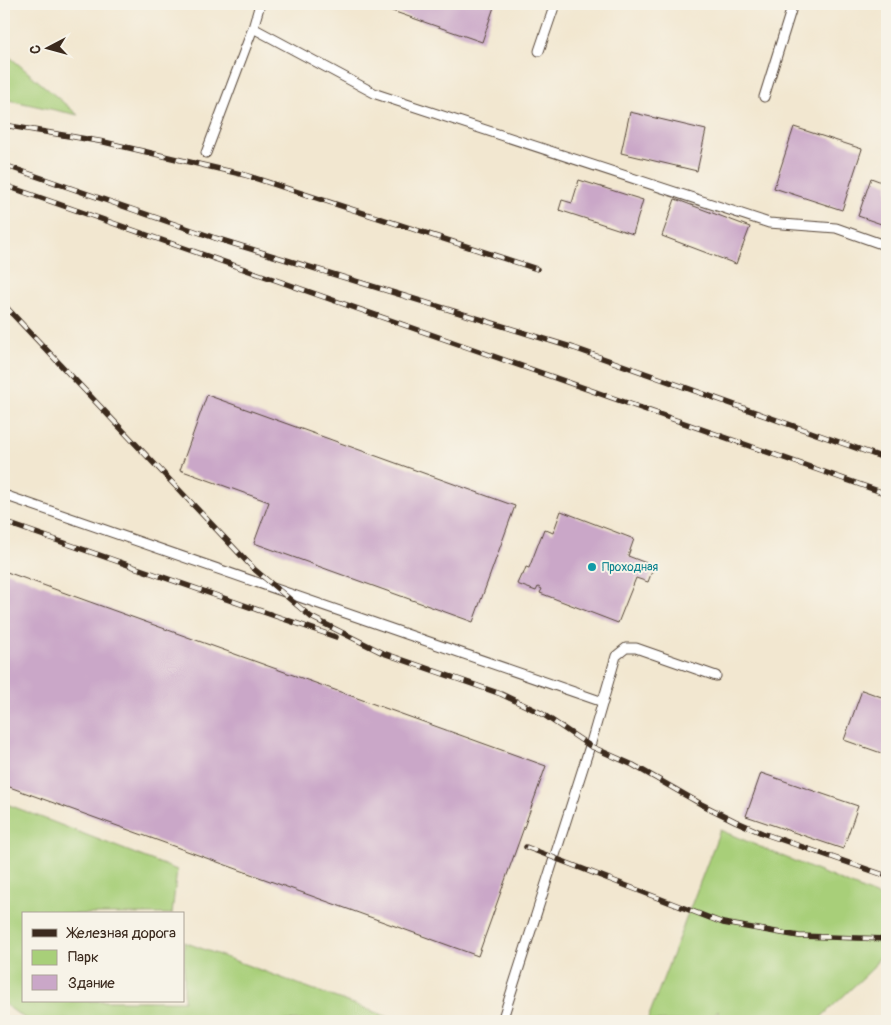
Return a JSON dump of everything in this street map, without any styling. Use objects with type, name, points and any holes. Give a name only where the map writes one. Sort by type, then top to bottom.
[{"type":"lane","points":[[206,153],[253,28],[260,4]]},
{"type":"lane","points":[[538,51],[555,4]]},
{"type":"lane","points":[[764,97],[793,4]]},
{"type":"lane","points":[[253,28],[376,94],[769,223],[836,228],[887,246]]},
{"type":"lane","points":[[4,495],[273,586],[603,702]]},
{"type":"lane","points":[[502,1021],[616,656],[626,648],[636,648],[716,676]]},
{"type":"green space","points":[[4,52],[78,115],[4,99]]},
{"type":"green space","points":[[4,803],[177,870],[172,912],[22,912],[22,1002],[185,1002],[185,942],[399,1021],[27,1020],[4,1004]]},
{"type":"green space","points":[[720,830],[887,900],[887,946],[871,970],[817,1021],[719,1021],[718,1010],[711,1021],[647,1021]]},
{"type":"building","points":[[372,4],[495,4],[482,42]]},
{"type":"building","points":[[630,112],[706,130],[697,171],[621,153]]},
{"type":"building","points":[[794,127],[862,149],[842,210],[774,188]]},
{"type":"building","points":[[871,178],[887,184],[887,226],[858,216]]},
{"type":"building","points":[[579,180],[643,200],[633,234],[559,210],[562,200],[572,203]]},
{"type":"building","points":[[675,199],[750,227],[736,264],[662,236]]},
{"type":"building","points":[[207,395],[515,506],[473,622],[254,543],[269,502],[180,470]]},
{"type":"building","name":"Проходная","points":[[561,511],[634,539],[628,556],[654,566],[648,582],[636,578],[618,623],[540,593],[542,589],[538,587],[536,591],[517,584],[526,567],[529,568],[544,529],[553,533]]},
{"type":"building","points":[[4,571],[546,766],[478,956],[4,785]]},
{"type":"building","points":[[862,690],[887,699],[887,755],[844,740]]},
{"type":"building","points":[[761,773],[858,806],[843,849],[746,816]]},
{"type":"railway","points":[[4,125],[104,142],[245,175],[537,269]]},
{"type":"railway","points":[[4,165],[215,238],[574,348],[887,459]]},
{"type":"railway","points":[[4,185],[887,494]]},
{"type":"railway","points":[[4,305],[254,569],[311,617],[383,653],[501,694],[541,713],[590,746],[633,765],[735,821],[762,833],[887,876]]},
{"type":"railway","points":[[4,522],[336,637]]},
{"type":"railway","points":[[526,847],[723,923],[799,936],[887,939]]},
{"type":"place","name":"Проходная","points":[[592,567]]}]
